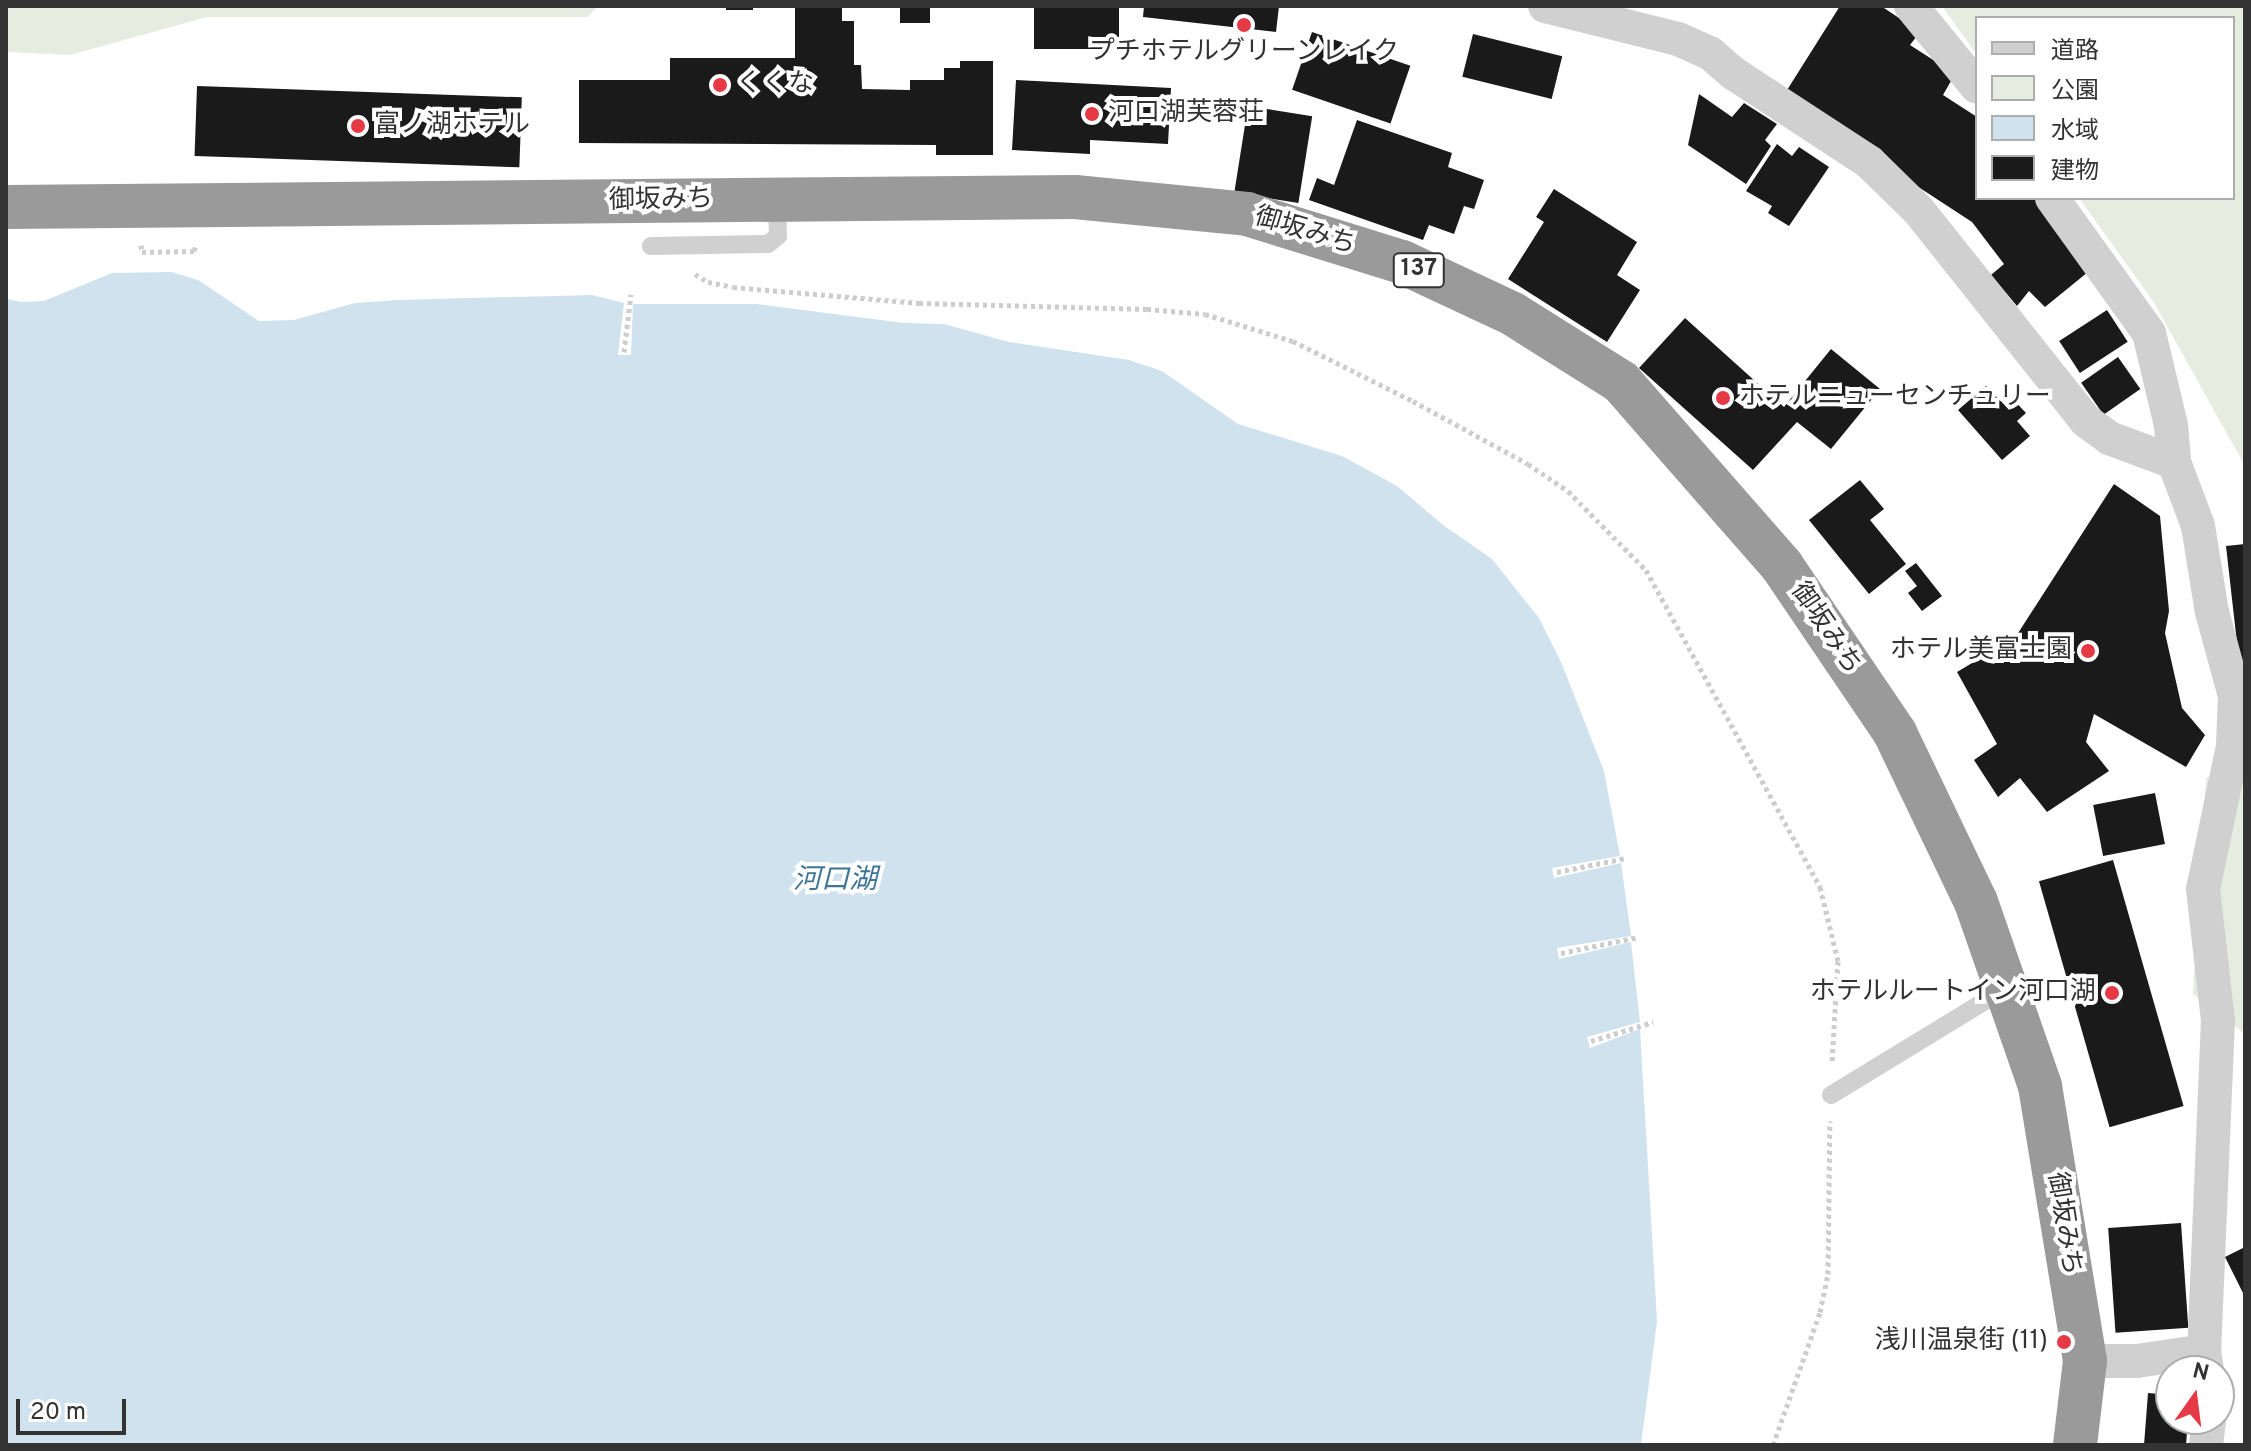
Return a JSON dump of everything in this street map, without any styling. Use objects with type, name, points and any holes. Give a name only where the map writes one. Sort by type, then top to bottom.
[{"type":"highway","name":"御坂みち","points":[[6,207],[1075,197],[1247,214],[1402,262],[1513,314],[1621,382],[1782,566],[1895,733],[1976,902],[2040,1086],[2085,1361],[2075,1445]]},
{"type":"street","points":[[1545,6],[1678,39],[1711,54],[1733,73],[1869,162],[1919,211],[2086,421],[2109,438],[2174,462]]},
{"type":"street","points":[[1911,6],[1975,85]]},
{"type":"street","points":[[2053,200],[2149,333],[2171,425],[2174,462],[2198,526],[2212,612],[2235,696],[2233,746],[2203,889],[2218,1020],[2206,1355]]},
{"type":"street","points":[[2085,1361],[2155,1361]]},
{"type":"lane","points":[[651,246],[768,244],[778,236],[777,200]]},
{"type":"lane","points":[[1831,1095],[2006,988]]},
{"type":"path","points":[[141,238],[142,252],[194,251],[198,238]]},
{"type":"path","points":[[651,246],[708,282],[733,287],[919,303],[1147,309],[1205,314],[1293,341],[1528,464],[1568,491],[1646,570],[1820,887],[1838,961],[1831,1095],[1828,1274],[1820,1312],[1773,1445]]},
{"type":"path","points":[[624,352],[631,294]]},
{"type":"path","points":[[1557,872],[1626,858]]},
{"type":"path","points":[[1561,953],[1638,937]]},
{"type":"path","points":[[1591,1041],[1653,1022]]},
{"type":"green space","points":[[6,6],[599,6],[587,17],[207,17],[70,55],[6,52]]},
{"type":"green space","points":[[1942,6],[2245,6],[2245,466],[2153,301],[2080,200],[2235,200],[2235,16],[1975,16],[1975,52]]},
{"type":"green space","points":[[2245,758],[2245,1034],[2193,994],[2206,778]]},
{"type":"water","name":"河口湖","points":[[172,272],[198,280],[259,321],[294,320],[355,303],[592,295],[624,303],[618,355],[631,355],[633,304],[756,304],[904,323],[944,324],[1009,342],[1129,360],[1162,371],[1238,424],[1342,456],[1397,486],[1443,525],[1492,559],[1539,618],[1561,662],[1604,771],[1620,856],[1552,868],[1554,878],[1621,863],[1631,936],[1557,948],[1559,959],[1631,942],[1640,1022],[1587,1037],[1590,1048],[1640,1029],[1657,1321],[1641,1445],[6,1445],[6,299],[44,301],[112,273]]},
{"type":"building","name":"くくな","points":[[726,6],[753,6],[753,10],[726,10]]},
{"type":"building","name":"くくな","points":[[795,6],[842,6],[842,21],[854,21],[854,65],[861,65],[862,89],[910,90],[910,80],[944,80],[944,68],[960,68],[960,61],[993,61],[993,155],[936,155],[936,145],[579,143],[579,80],[670,80],[670,58],[795,58]]},
{"type":"building","points":[[900,6],[930,6],[930,23],[900,23]]},
{"type":"building","points":[[1034,6],[1119,6],[1119,49],[1034,49]]},
{"type":"building","name":"プチホテルグリーンレイク","points":[[1144,6],[1279,6],[1276,32],[1143,17]]},
{"type":"building","points":[[1840,6],[1881,6],[1920,32],[1910,45],[1955,74],[1943,95],[1975,116],[1975,200],[2045,200],[2088,272],[2045,307],[2029,291],[2017,306],[1991,275],[2004,264],[1972,222],[1782,98]]},
{"type":"building","points":[[1312,32],[1410,66],[1390,124],[1292,90]]},
{"type":"building","points":[[1473,34],[1562,56],[1552,99],[1462,77]]},
{"type":"building","name":"河口湖芙蓉荘","points":[[1016,80],[1171,88],[1168,144],[1090,140],[1090,154],[1012,150]]},
{"type":"building","name":"富ノ湖ホテル","points":[[197,86],[522,97],[519,167],[195,156]]},
{"type":"building","points":[[1699,94],[1732,117],[1744,103],[1777,124],[1765,140],[1771,146],[1746,184],[1688,145]]},
{"type":"building","points":[[1248,106],[1312,116],[1298,203],[1234,193]]},
{"type":"building","points":[[1357,120],[1452,153],[1448,167],[1484,180],[1474,209],[1464,206],[1454,234],[1429,225],[1423,240],[1309,200],[1317,178],[1334,185]]},
{"type":"building","points":[[1777,144],[1792,156],[1799,147],[1829,167],[1789,226],[1768,213],[1772,206],[1746,191]]},
{"type":"building","points":[[1554,189],[1637,242],[1617,275],[1640,290],[1607,342],[1508,279],[1544,222],[1536,217]]},
{"type":"building","points":[[2107,310],[2128,342],[2080,373],[2059,341]]},
{"type":"building","name":"ホテルニューセンチュリー","points":[[1685,318],[1784,407],[1831,349],[1880,389],[1831,449],[1797,422],[1753,470],[1639,368]]},
{"type":"building","points":[[2118,357],[2140,389],[2104,415],[2081,383]]},
{"type":"building","points":[[1986,386],[2000,401],[2008,394],[2026,413],[2017,421],[2030,436],[2002,460],[1958,410]]},
{"type":"building","points":[[1860,480],[1884,509],[1870,520],[1906,564],[1869,594],[1809,520]]},
{"type":"building","name":"ホテル美富士園","points":[[2114,484],[2160,516],[2169,611],[2165,633],[2182,708],[2205,735],[2186,767],[2094,714],[2086,742],[2109,771],[2047,812],[2020,778],[1998,797],[1974,760],[1997,744],[1957,672],[1999,647],[2004,655]]},
{"type":"building","points":[[2245,544],[2245,696],[2243,696],[2226,546]]},
{"type":"building","points":[[1916,563],[1942,596],[1922,611],[1908,593],[1917,586],[1905,571]]},
{"type":"building","points":[[2155,793],[2165,844],[2103,856],[2093,805]]},
{"type":"building","name":"ホテルルートイン河口湖","points":[[2113,860],[2184,1106],[2110,1127],[2039,881]]},
{"type":"building","points":[[2181,1223],[2188,1328],[2116,1333],[2108,1228]]},
{"type":"building","points":[[2245,1247],[2245,1297],[2225,1257]]},
{"type":"building","points":[[2148,1393],[2155,1394],[2155,1435],[2187,1435],[2186,1445],[2144,1445]]},
{"type":"place","name":"プチホテルグリーンレイク","points":[[1244,25]]},
{"type":"place","name":"くくな","points":[[720,85]]},
{"type":"place","name":"河口湖芙蓉荘","points":[[1092,114]]},
{"type":"place","name":"富ノ湖ホテル","points":[[358,126]]},
{"type":"place","name":"ホテルニューセンチュリー","points":[[1723,398]]},
{"type":"place","name":"ホテル美富士園","points":[[2088,651]]},
{"type":"place","name":"ホテルルートイン河口湖","points":[[2112,993]]},
{"type":"place","name":"浅川温泉街 (11)","points":[[2064,1342]]}]
